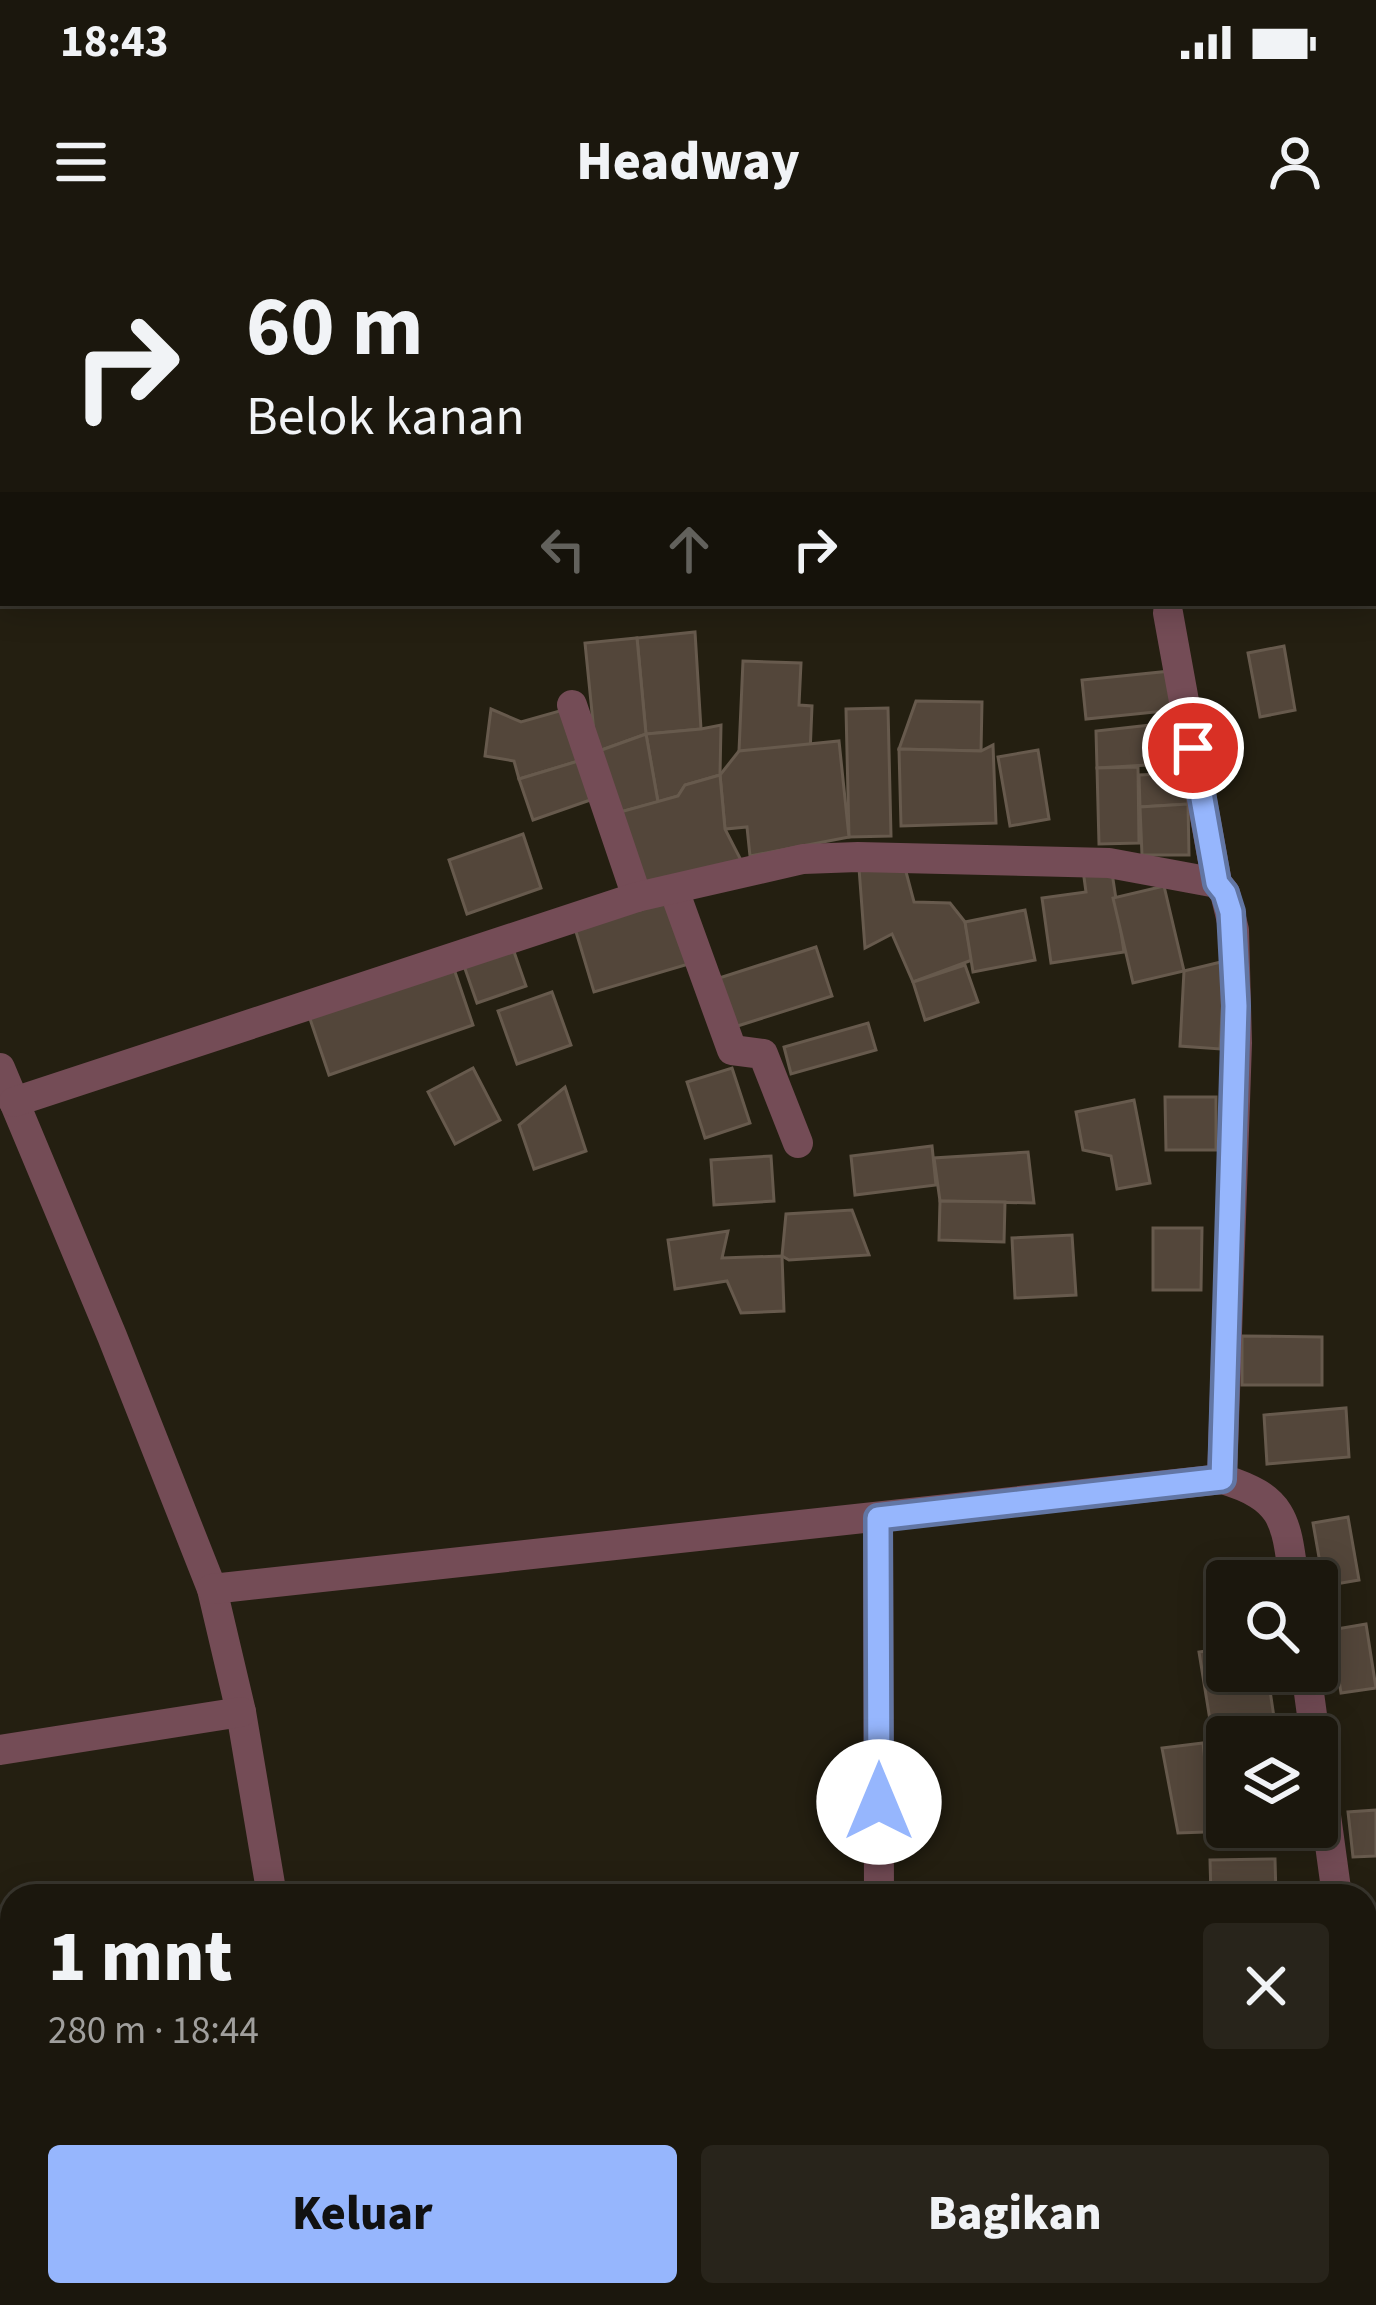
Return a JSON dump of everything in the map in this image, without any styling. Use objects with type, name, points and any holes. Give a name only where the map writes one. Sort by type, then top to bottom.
[{"type":"street","points":[[1168,613],[1217,883],[1231,912],[1236,1006],[1222,1479]]},
{"type":"street","points":[[572,705],[637,897]]},
{"type":"street","points":[[14,1102],[637,897],[803,859],[1109,863],[1217,883]]},
{"type":"street","points":[[674,890],[732,1050],[764,1054],[798,1143]]},
{"type":"street","points":[[0,1068],[212,1589],[241,1712],[270,1884]]},
{"type":"street","points":[[212,1589],[1222,1479],[1272,1502],[1286,1532],[1291,1560]]},
{"type":"street","points":[[878,1518],[879,1884]]},
{"type":"street","points":[[0,1750],[241,1712]]},
{"type":"street","points":[[1330,1848],[1335,1884]]},
{"type":"building","points":[[695,632],[701,729],[646,734],[637,638]]},
{"type":"building","points":[[637,638],[646,734],[596,752],[585,643]]},
{"type":"building","points":[[1284,646],[1295,710],[1260,717],[1248,653]]},
{"type":"building","points":[[743,661],[801,663],[799,705],[812,706],[810,754],[739,751]]},
{"type":"building","points":[[1171,671],[1175,710],[1086,719],[1082,680]]},
{"type":"building","points":[[916,701],[982,702],[981,751],[899,749]]},
{"type":"building","points":[[570,708],[585,759],[519,779],[514,761],[485,756],[491,709],[521,722]]},
{"type":"building","points":[[888,708],[891,836],[849,837],[846,709]]},
{"type":"building","points":[[1160,724],[1164,764],[1097,768],[1096,731]]},
{"type":"building","points":[[721,725],[720,775],[685,785],[678,796],[658,802],[646,734]]},
{"type":"building","points":[[646,734],[658,802],[613,814],[596,752]]},
{"type":"building","points":[[839,741],[849,837],[750,856],[747,827],[725,829],[720,775],[739,751]]},
{"type":"building","points":[[993,745],[996,823],[901,826],[899,749],[981,751]]},
{"type":"building","points":[[1038,750],[1049,819],[1010,826],[998,757]]},
{"type":"building","points":[[585,759],[596,798],[533,820],[519,779]]},
{"type":"building","points":[[1138,767],[1139,843],[1099,844],[1097,768]]},
{"type":"building","points":[[1186,773],[1188,804],[1140,807],[1139,775]]},
{"type":"building","points":[[720,775],[725,829],[745,868],[639,893],[613,814],[678,796],[685,785]]},
{"type":"building","points":[[1188,804],[1189,855],[1142,855],[1140,807]]},
{"type":"building","points":[[523,834],[541,888],[467,914],[449,860]]},
{"type":"building","points":[[1111,866],[1124,952],[1051,963],[1042,898],[1086,892],[1083,870]]},
{"type":"building","points":[[859,868],[905,868],[914,902],[950,903],[965,922],[972,960],[913,982],[892,934],[865,948]]},
{"type":"building","points":[[1164,886],[1184,971],[1133,983],[1113,898]]},
{"type":"building","points":[[673,896],[692,963],[594,992],[574,925]]},
{"type":"building","points":[[1025,910],[1035,960],[973,972],[965,922]]},
{"type":"building","points":[[512,946],[526,986],[477,1003],[463,963]]},
{"type":"building","points":[[816,947],[832,996],[728,1029],[713,980]]},
{"type":"building","points":[[1225,961],[1220,1049],[1180,1046],[1184,971]]},
{"type":"building","points":[[452,963],[473,1025],[329,1075],[308,1013]]},
{"type":"building","points":[[965,965],[978,1002],[925,1020],[913,982]]},
{"type":"building","points":[[552,992],[571,1045],[517,1064],[498,1011]]},
{"type":"building","points":[[868,1023],[876,1050],[791,1074],[784,1047]]},
{"type":"building","points":[[473,1068],[500,1120],[455,1144],[428,1092]]},
{"type":"building","points":[[732,1068],[750,1123],[705,1138],[687,1082]]},
{"type":"building","points":[[565,1087],[586,1151],[534,1169],[519,1125]]},
{"type":"building","points":[[1165,1097],[1216,1097],[1216,1150],[1166,1150]]},
{"type":"building","points":[[1134,1100],[1150,1183],[1117,1189],[1111,1156],[1083,1150],[1076,1112]]},
{"type":"building","points":[[932,1146],[936,1185],[855,1195],[851,1156]]},
{"type":"building","points":[[1028,1152],[1034,1203],[940,1201],[934,1158]]},
{"type":"building","points":[[771,1156],[774,1201],[714,1205],[711,1160]]},
{"type":"building","points":[[940,1201],[1005,1202],[1004,1242],[939,1240]]},
{"type":"building","points":[[852,1210],[869,1255],[789,1260],[782,1256],[786,1214]]},
{"type":"building","points":[[1153,1228],[1202,1228],[1201,1290],[1153,1290]]},
{"type":"building","points":[[728,1231],[722,1258],[782,1256],[784,1311],[741,1313],[727,1281],[675,1289],[668,1240]]},
{"type":"building","points":[[1072,1235],[1076,1295],[1015,1298],[1012,1238]]},
{"type":"building","points":[[1242,1336],[1322,1337],[1322,1385],[1242,1385]]},
{"type":"building","points":[[1346,1408],[1349,1457],[1267,1464],[1264,1415]]},
{"type":"building","points":[[1348,1517],[1359,1580],[1338,1584],[1338,1560],[1319,1560],[1313,1523]]},
{"type":"building","points":[[1366,1624],[1376,1688],[1341,1693],[1338,1629]]},
{"type":"building","points":[[1206,1651],[1206,1692],[1270,1692],[1274,1716],[1209,1716],[1199,1652]]},
{"type":"building","points":[[1203,1743],[1206,1832],[1178,1833],[1162,1748]]},
{"type":"building","points":[[1376,1810],[1376,1856],[1353,1857],[1348,1812]]},
{"type":"building","points":[[1275,1859],[1276,1884],[1211,1884],[1210,1860]]},
{"type":"route","points":[[879,1802],[878,1518],[1222,1479],[1236,968],[1231,912],[1217,883],[1193,748]]}]
